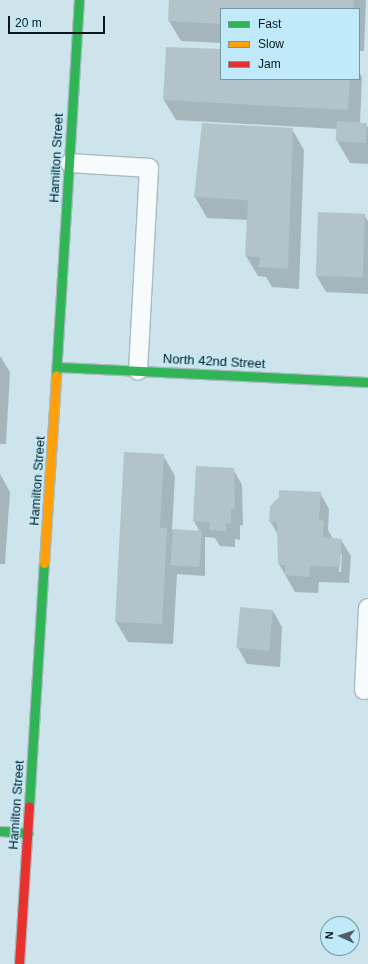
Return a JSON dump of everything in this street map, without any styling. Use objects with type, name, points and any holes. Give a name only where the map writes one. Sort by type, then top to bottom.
[{"type":"main road","name":"Hamilton Street","points":[[20,964],[58,367],[79,0]]},
{"type":"main road","name":"North 42nd Street","points":[[58,367],[368,382]]},
{"type":"main road","points":[[0,831],[28,833]]},
{"type":"lane","points":[[70,163],[149,168],[138,371]]},
{"type":"lane","points":[[364,690],[368,608]]},
{"type":"building","points":[[169,0],[354,0],[353,8],[220,8],[220,24],[168,21]]},
{"type":"building","points":[[166,47],[220,49],[220,80],[350,80],[348,110],[163,100]]},
{"type":"building","points":[[337,121],[367,123],[366,143],[336,141]]},
{"type":"building","points":[[202,123],[293,128],[288,269],[259,267],[260,257],[245,256],[248,200],[194,197]]},
{"type":"building","points":[[318,212],[365,214],[363,278],[316,276]]},
{"type":"building","points":[[124,452],[164,454],[160,528],[167,528],[162,624],[115,622]]},
{"type":"building","points":[[196,466],[234,468],[235,509],[231,509],[231,524],[226,523],[226,531],[209,530],[210,522],[193,521]]},
{"type":"building","points":[[279,490],[321,492],[319,520],[324,521],[323,537],[342,539],[340,567],[310,566],[309,577],[285,575],[285,565],[278,564],[277,521],[269,522],[270,506],[279,497]]},
{"type":"building","points":[[173,529],[202,531],[199,567],[170,565]]},
{"type":"building","points":[[240,607],[273,610],[269,651],[236,648]]},
{"type":"traffic: fast","points":[[56,375],[79,0]]},
{"type":"traffic: fast","points":[[58,367],[368,382]]},
{"type":"traffic: fast","points":[[29,806],[44,563]]},
{"type":"traffic: fast","points":[[0,831],[28,833]]},
{"type":"traffic: slow","points":[[44,563],[56,375]]},
{"type":"traffic: jam","points":[[19,964],[29,806]]}]
